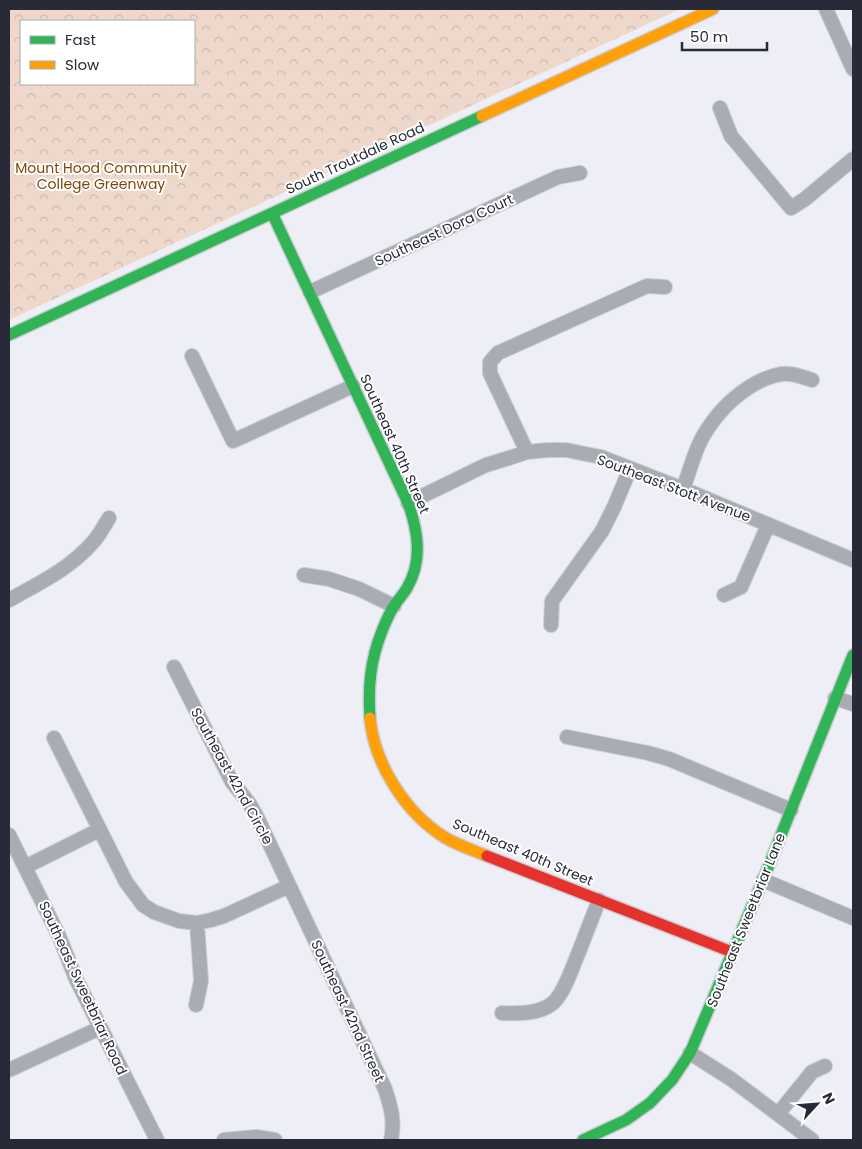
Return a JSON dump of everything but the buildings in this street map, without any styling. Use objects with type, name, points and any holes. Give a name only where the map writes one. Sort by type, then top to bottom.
[{"type":"street","name":"South Troutdale Road","points":[[9,335],[713,9]]},
{"type":"street","points":[[826,9],[853,69]]},
{"type":"street","points":[[720,108],[730,136],[791,208],[805,199],[853,159]]},
{"type":"street","name":"Southeast Dora Court","points":[[310,292],[558,177],[580,173]]},
{"type":"street","name":"Southeast 40th Street","points":[[272,213],[408,503],[416,526],[419,544],[414,570],[383,628],[372,661],[369,678],[368,700],[370,720],[377,752],[387,773],[401,795],[421,819],[444,836],[470,849],[732,952]]},
{"type":"street","points":[[527,452],[490,373],[490,362],[498,353],[647,286],[665,287]]},
{"type":"street","points":[[192,356],[232,441],[353,386]]},
{"type":"street","points":[[683,489],[702,439],[718,413],[728,404],[750,387],[762,380],[775,376],[789,374],[812,380]]},
{"type":"street","name":"Southeast Stott Avenue","points":[[408,503],[486,466],[527,452],[566,450],[601,457],[853,560]]},
{"type":"street","points":[[551,625],[552,602],[602,531],[630,469]]},
{"type":"street","points":[[9,600],[55,575],[73,562],[95,540],[109,518]]},
{"type":"street","points":[[724,595],[741,587],[768,525]]},
{"type":"street","points":[[304,575],[329,579],[359,589],[394,606]]},
{"type":"street","name":"Southeast Sweetbriar Lane","points":[[583,1140],[620,1123],[645,1107],[666,1087],[690,1053],[763,880],[853,655]]},
{"type":"street","name":"Southeast 42nd Circle","points":[[174,667],[232,782],[256,815],[289,886]]},
{"type":"street","points":[[835,698],[853,704]]},
{"type":"street","points":[[567,737],[648,753],[791,810]]},
{"type":"street","points":[[54,738],[126,882],[134,895],[154,912],[179,921],[197,923],[224,916],[289,886]]},
{"type":"street","points":[[25,867],[99,830]]},
{"type":"street","name":"Southeast Sweetbriar Road","points":[[9,835],[59,936],[76,979],[157,1140]]},
{"type":"street","points":[[763,880],[853,918]]},
{"type":"street","name":"Southeast 42nd Street","points":[[289,886],[385,1089],[391,1110],[393,1130],[391,1140]]},
{"type":"street","points":[[502,1013],[516,1014],[529,1012],[553,1002],[567,982],[599,900]]},
{"type":"street","points":[[196,1005],[201,982],[197,923]]},
{"type":"street","points":[[9,1070],[100,1028]]},
{"type":"street","points":[[690,1053],[731,1080],[812,1140]]},
{"type":"street","points":[[778,1114],[812,1072],[825,1066]]},
{"type":"street","points":[[224,1140],[256,1137],[275,1140]]},
{"type":"green space","name":"Mount Hood Community College Greenway","points":[[9,9],[680,9],[9,320]]},
{"type":"traffic: fast","points":[[9,335],[482,116]]},
{"type":"traffic: fast","points":[[272,213],[408,503],[414,524],[417,546],[415,567],[412,578],[384,625],[378,642],[371,674],[370,718]]},
{"type":"traffic: fast","points":[[583,1140],[626,1120],[650,1103],[672,1080],[690,1053],[763,880],[853,655]]},
{"type":"traffic: slow","points":[[482,116],[713,9]]},
{"type":"traffic: slow","points":[[370,718],[378,753],[385,770],[405,801],[417,815],[444,837],[487,856]]},
{"type":"traffic: jam","points":[[487,856],[732,952]]}]
